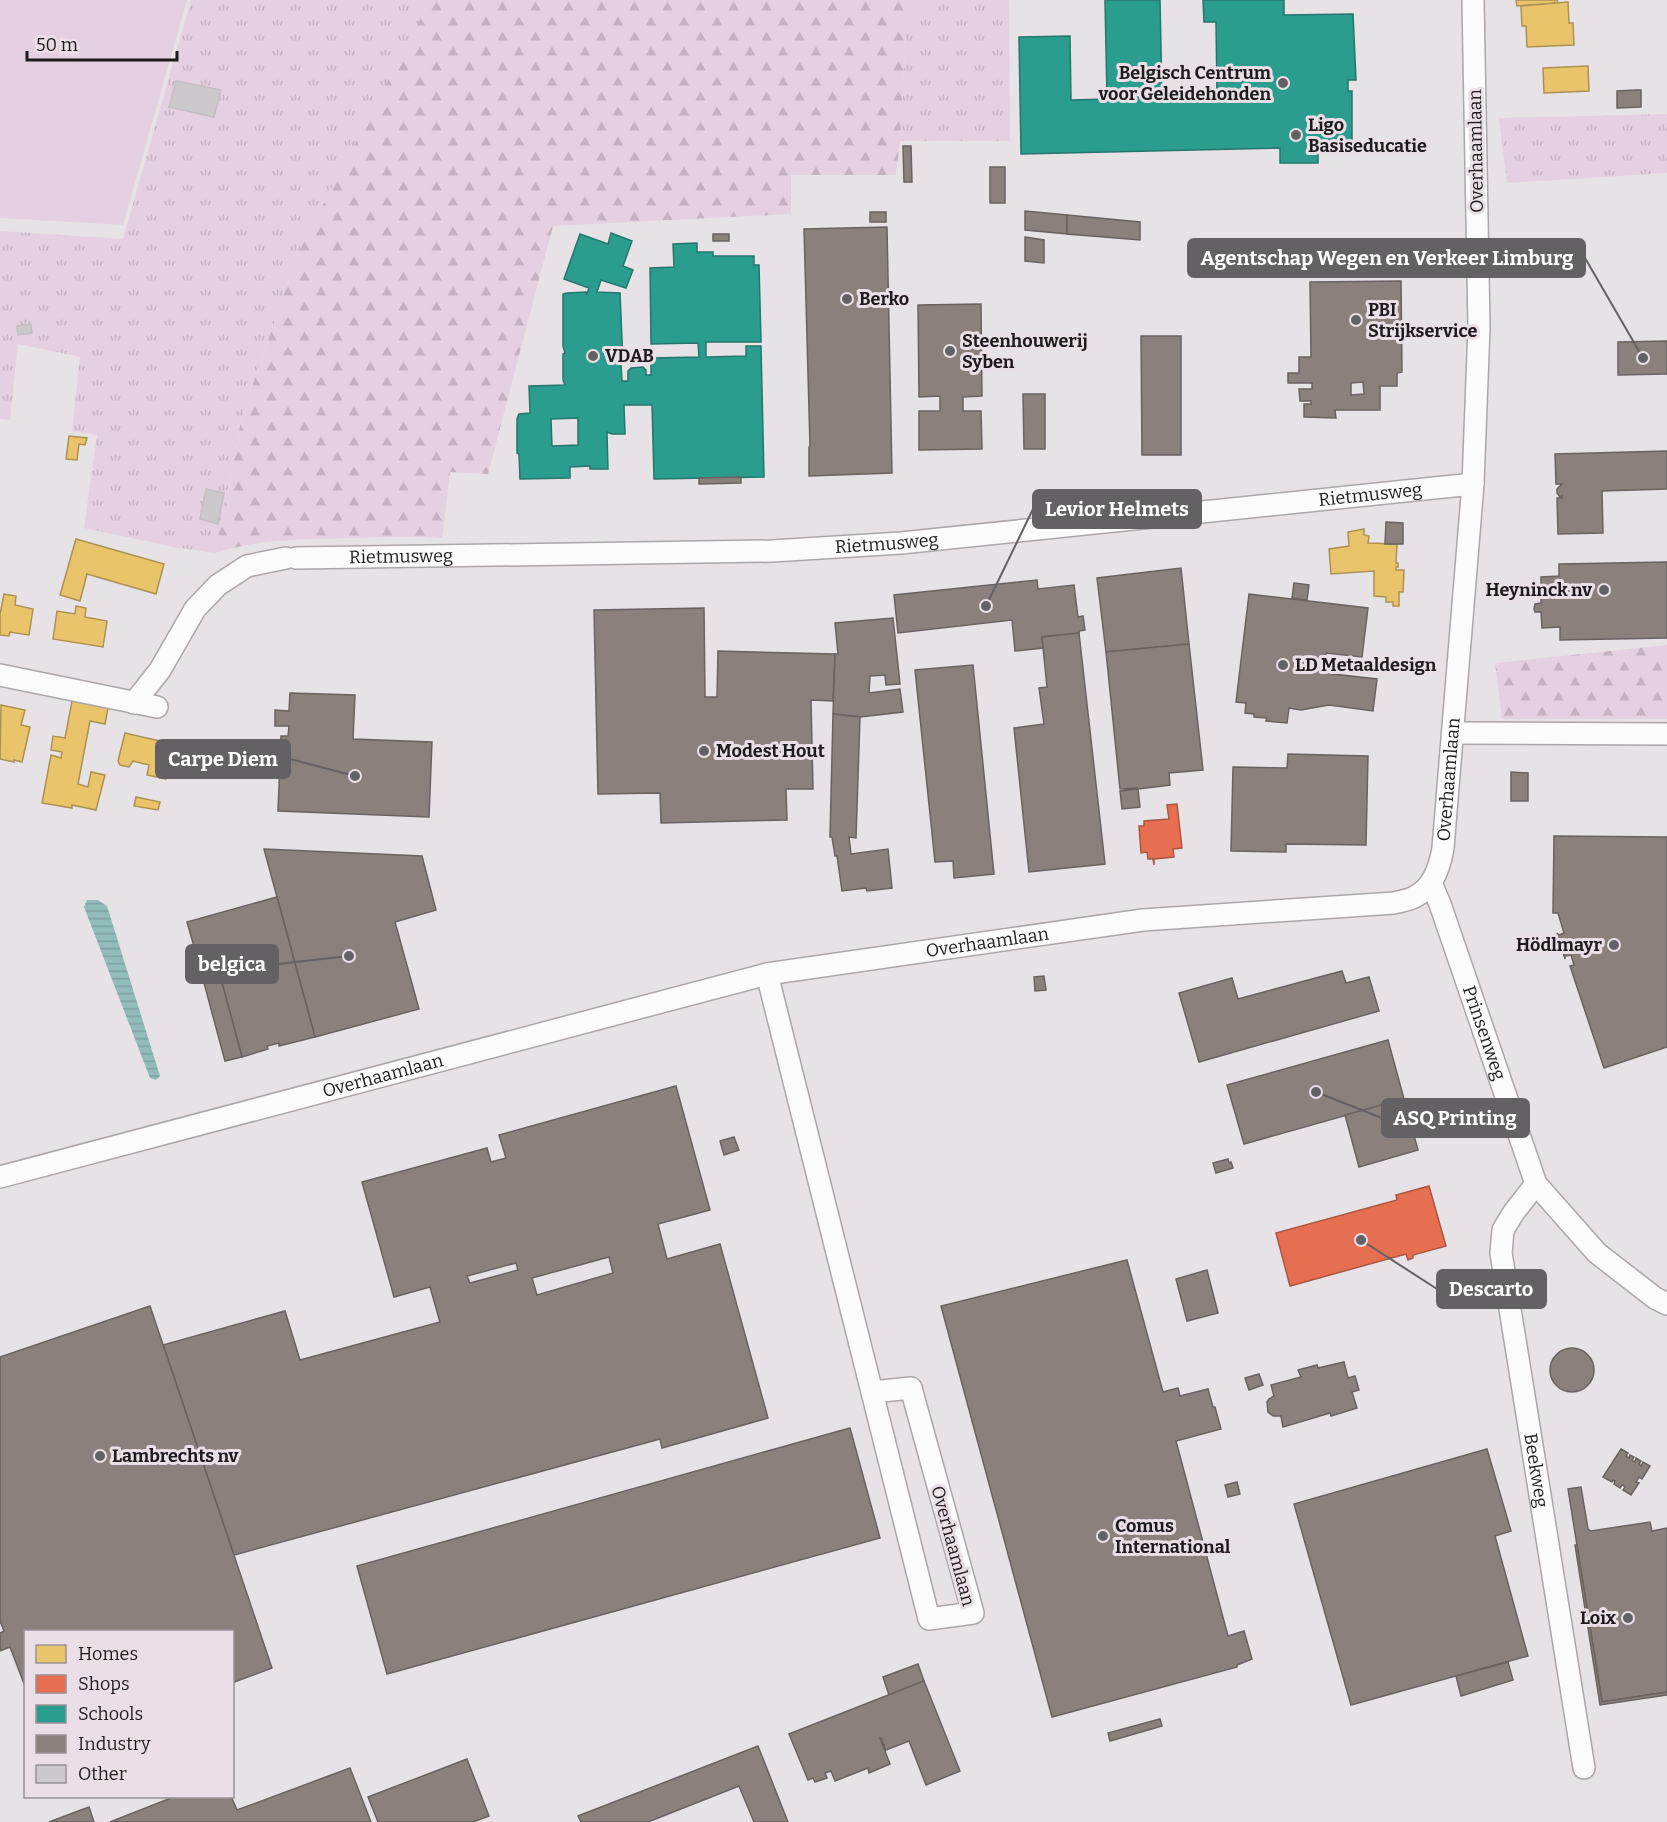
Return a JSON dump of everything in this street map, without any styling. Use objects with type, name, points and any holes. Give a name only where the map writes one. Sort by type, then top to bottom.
[{"type":"street","name":"Overhaamlaan","points":[[0,1177],[767,974],[1143,920],[1394,903],[1418,896],[1431,883],[1439,868],[1443,848],[1473,484],[1479,327],[1473,0]]},
{"type":"street","name":"Rietmusweg","points":[[134,703],[160,670],[195,609],[218,585],[247,566],[291,558],[771,551],[901,543],[1473,484]]},
{"type":"street","points":[[0,675],[157,707]]},
{"type":"street","points":[[1453,733],[1667,734]]},
{"type":"street","name":"Prinsenweg","points":[[1431,883],[1536,1184],[1597,1253],[1655,1298],[1667,1304]]},
{"type":"street","name":"Overhaamlaan","points":[[767,974],[929,1619],[973,1613],[911,1388],[872,1392]]},
{"type":"street","name":"Beekweg","points":[[1536,1184],[1503,1230],[1501,1253],[1584,1768]]},
{"type":"green space","points":[[0,0],[187,0],[123,225],[0,218]]},
{"type":"green space","points":[[191,0],[430,0],[300,248],[242,416],[215,553],[84,528],[97,435],[72,431],[80,357],[18,344],[10,420],[0,419],[0,231],[123,239]]},
{"type":"green space","points":[[430,0],[925,0],[907,15],[896,175],[791,175],[791,214],[553,226],[488,474],[450,472],[442,538],[286,540],[250,544],[215,553],[242,416],[300,248]]},
{"type":"green space","points":[[925,0],[1009,0],[1010,141],[900,141],[907,15]]},
{"type":"green space","points":[[1667,114],[1667,173],[1507,183],[1499,118]]},
{"type":"green space","points":[[1667,645],[1667,719],[1502,719],[1495,663]]},
{"type":"water","points":[[87,900],[98,900],[107,906],[160,1076],[156,1080],[150,1078],[84,907]]},
{"type":"building: Homes","points":[[1516,0],[1557,0],[1558,3],[1517,6]]},
{"type":"building: Homes","points":[[1568,2],[1569,23],[1573,23],[1574,45],[1527,47],[1526,26],[1522,26],[1521,6]]},
{"type":"building: Homes","points":[[1588,66],[1589,91],[1544,93],[1543,68]]},
{"type":"building: Homes","points":[[69,436],[87,438],[85,445],[79,444],[77,460],[66,459]]},
{"type":"building: Homes","points":[[1364,529],[1364,535],[1369,536],[1368,543],[1397,544],[1396,563],[1398,567],[1396,570],[1404,570],[1403,592],[1399,592],[1399,606],[1393,606],[1393,602],[1386,602],[1386,597],[1374,596],[1374,571],[1331,574],[1329,549],[1349,546],[1348,532]]},
{"type":"building: Homes","points":[[76,539],[164,564],[156,594],[87,574],[80,601],[60,595]]},
{"type":"building: Homes","points":[[4,594],[16,596],[15,605],[33,609],[29,635],[10,632],[9,636],[0,635],[0,614]]},
{"type":"building: Homes","points":[[76,606],[86,608],[85,617],[107,621],[103,647],[53,639],[57,611],[75,614]]},
{"type":"building: Homes","points":[[72,701],[108,708],[105,724],[90,721],[78,784],[88,787],[91,772],[105,775],[96,810],[72,805],[72,808],[42,803],[51,755],[61,758],[62,752],[51,750],[53,736],[65,738]]},
{"type":"building: Homes","points":[[1,705],[25,710],[21,725],[30,727],[22,762],[0,759]]},
{"type":"building: Homes","points":[[125,733],[160,741],[159,744],[173,747],[166,779],[147,775],[149,765],[133,761],[129,767],[120,765],[118,761]]},
{"type":"building: Homes","points":[[136,797],[160,802],[158,810],[134,806]]},
{"type":"building: Shops","points":[[1177,804],[1182,848],[1173,849],[1174,857],[1154,859],[1154,865],[1153,859],[1148,859],[1147,852],[1141,853],[1139,826],[1144,826],[1144,821],[1169,819],[1167,805]]},
{"type":"building: Shops","points":[[1429,1186],[1446,1246],[1413,1255],[1413,1258],[1408,1260],[1406,1254],[1290,1286],[1276,1233],[1397,1200],[1396,1195]]},
{"type":"building: Schools","name":"Belgisch Centrum voor Geleidehonden","points":[[1105,0],[1160,0],[1162,98],[1217,97],[1216,22],[1204,22],[1203,0],[1284,0],[1284,15],[1353,14],[1356,80],[1348,80],[1348,91],[1352,91],[1352,143],[1318,143],[1318,163],[1280,163],[1280,148],[1021,154],[1019,37],[1070,36],[1071,100],[1107,99]]},
{"type":"building: Schools","name":"VDAB","points":[[611,233],[632,241],[623,266],[633,270],[626,288],[601,280],[597,292],[620,293],[622,381],[628,381],[628,371],[631,368],[643,367],[646,375],[651,375],[651,358],[699,357],[698,343],[651,344],[650,268],[674,267],[673,244],[697,243],[697,252],[713,252],[713,256],[754,256],[754,265],[759,265],[761,342],[706,342],[706,357],[746,356],[746,346],[761,346],[764,477],[654,479],[652,405],[624,405],[625,434],[607,432],[608,469],[590,469],[590,466],[570,467],[570,478],[520,479],[517,419],[519,414],[530,413],[529,386],[565,385],[563,380],[563,354],[565,353],[563,294],[586,292],[587,294],[589,288],[564,279],[580,234],[608,244]],"holes":[[[578,418],[578,445],[552,446],[551,419]]]},
{"type":"building: Industry","points":[[1641,90],[1641,107],[1617,108],[1617,91]]},
{"type":"building: Industry","points":[[903,146],[911,146],[912,182],[904,182]]},
{"type":"building: Industry","points":[[990,167],[1005,167],[1005,203],[990,203]]},
{"type":"building: Industry","points":[[1025,211],[1067,215],[1067,234],[1025,230]]},
{"type":"building: Industry","points":[[870,212],[886,212],[886,222],[870,222]]},
{"type":"building: Industry","points":[[1067,215],[1140,222],[1140,240],[1067,234]]},
{"type":"building: Industry","name":"Berko","points":[[887,227],[892,473],[809,476],[804,229]]},
{"type":"building: Industry","points":[[713,234],[729,234],[729,241],[713,241]]},
{"type":"building: Industry","points":[[1025,237],[1044,240],[1044,263],[1025,261]]},
{"type":"building: Industry","name":"PBI Strijkservice","points":[[1401,281],[1402,372],[1397,373],[1397,386],[1380,386],[1380,410],[1335,410],[1336,418],[1304,417],[1304,404],[1311,404],[1311,401],[1300,401],[1299,389],[1312,389],[1312,383],[1288,383],[1288,373],[1299,373],[1299,357],[1311,357],[1310,282]],"holes":[[[1363,382],[1364,394],[1351,395],[1351,383]]]},
{"type":"building: Industry","name":"Steenhouwerij Syben","points":[[981,304],[982,396],[963,397],[963,411],[981,411],[982,449],[919,450],[919,411],[940,411],[940,396],[919,397],[918,305]]},
{"type":"building: Industry","points":[[1141,336],[1181,336],[1181,455],[1142,455]]},
{"type":"building: Industry","points":[[1667,341],[1667,374],[1618,375],[1618,342]]},
{"type":"building: Industry","points":[[1023,394],[1045,394],[1045,449],[1024,449]]},
{"type":"building: Industry","points":[[1667,451],[1667,489],[1602,491],[1603,533],[1558,534],[1557,498],[1562,498],[1562,496],[1560,497],[1557,493],[1557,489],[1562,484],[1556,484],[1555,454]]},
{"type":"building: Industry","points":[[741,477],[741,483],[699,484],[699,478]]},
{"type":"building: Industry","points":[[1386,522],[1403,523],[1403,544],[1385,544]]},
{"type":"building: Industry","name":"Heyninck nv","points":[[1667,562],[1667,638],[1560,640],[1560,627],[1542,628],[1541,612],[1535,612],[1534,609],[1535,604],[1541,603],[1541,577],[1559,576],[1559,564]]},
{"type":"building: Industry","points":[[1181,568],[1189,644],[1106,652],[1097,578]]},
{"type":"building: Industry","points":[[1037,580],[1038,589],[1074,585],[1078,617],[1083,616],[1085,630],[1079,633],[1042,637],[1043,648],[1015,651],[1012,620],[898,633],[894,595]]},
{"type":"building: Industry","points":[[1294,583],[1309,585],[1307,600],[1292,598]]},
{"type":"building: Industry","name":"LD Metaaldesign","points":[[1249,594],[1368,608],[1362,657],[1326,653],[1324,673],[1377,679],[1373,711],[1329,705],[1301,710],[1289,708],[1287,723],[1266,721],[1267,718],[1254,717],[1254,714],[1245,713],[1246,703],[1236,702]]},
{"type":"building: Industry","name":"Modest Hout","points":[[704,608],[705,697],[717,697],[718,651],[835,654],[833,701],[811,700],[813,789],[786,789],[787,820],[661,823],[660,793],[598,794],[594,610]]},
{"type":"building: Industry","points":[[893,618],[900,684],[886,685],[885,675],[870,676],[869,693],[900,689],[903,712],[860,717],[833,714],[835,654],[838,654],[835,623]]},
{"type":"building: Industry","points":[[1079,633],[1105,864],[1029,872],[1014,728],[1044,724],[1039,688],[1047,687],[1042,637]]},
{"type":"building: Industry","points":[[1189,644],[1203,770],[1169,773],[1170,785],[1138,789],[1140,807],[1122,809],[1120,791],[1137,788],[1120,789],[1106,652]]},
{"type":"building: Industry","points":[[973,665],[994,874],[954,878],[953,861],[935,862],[915,670]]},
{"type":"building: Industry","points":[[290,693],[355,695],[353,739],[432,742],[429,817],[278,811],[281,736],[288,736],[289,726],[275,726],[275,710],[289,711]]},
{"type":"building: Industry","points":[[833,714],[860,717],[856,838],[849,837],[851,854],[888,849],[892,888],[842,891],[837,856],[835,856],[832,837],[830,837]]},
{"type":"building: Industry","points":[[1288,754],[1368,756],[1366,845],[1286,844],[1286,852],[1231,851],[1233,767],[1287,768]]},
{"type":"building: Industry","points":[[1511,772],[1528,773],[1528,801],[1511,801]]},
{"type":"building: Industry","name":"Hödlmayr","points":[[1554,836],[1667,837],[1667,1047],[1604,1068],[1570,966],[1574,965],[1571,955],[1565,956],[1565,959],[1557,933],[1559,935],[1564,933],[1558,913],[1553,913]]},
{"type":"building: Industry","points":[[264,849],[422,856],[436,910],[395,922],[419,1009],[315,1037]]},
{"type":"building: Industry","points":[[277,897],[315,1037],[279,1046],[279,1043],[267,1046],[268,1049],[242,1057],[214,953],[197,957],[187,922]]},
{"type":"building: Industry","points":[[214,953],[242,1057],[225,1061],[197,957]]},
{"type":"building: Industry","points":[[1342,971],[1346,983],[1369,977],[1379,1011],[1199,1062],[1179,993],[1232,978],[1238,999]]},
{"type":"building: Industry","points":[[1044,976],[1046,990],[1035,991],[1034,977]]},
{"type":"building: Industry","points":[[1388,1040],[1404,1099],[1244,1144],[1227,1085]]},
{"type":"building: Industry","points":[[676,1086],[710,1210],[658,1224],[667,1259],[720,1244],[768,1418],[662,1448],[660,1439],[234,1555],[163,1345],[285,1311],[300,1360],[440,1322],[430,1287],[394,1297],[362,1182],[487,1148],[491,1162],[506,1158],[499,1135]],"holes":[[[609,1257],[613,1273],[537,1295],[532,1278]],[[516,1263],[518,1270],[470,1283],[467,1276]]]},
{"type":"building: Industry","points":[[1404,1099],[1418,1150],[1359,1167],[1345,1115]]},
{"type":"building: Industry","points":[[734,1137],[739,1150],[724,1155],[720,1141]]},
{"type":"building: Industry","points":[[1228,1159],[1233,1168],[1216,1173],[1213,1163]]},
{"type":"building: Industry","name":"Comus International","points":[[1127,1260],[1163,1392],[1178,1388],[1180,1396],[1208,1389],[1213,1407],[1215,1407],[1221,1429],[1176,1441],[1228,1636],[1244,1631],[1252,1659],[1237,1667],[1052,1717],[941,1306]]},
{"type":"building: Industry","points":[[1207,1270],[1218,1313],[1187,1321],[1176,1279]]},
{"type":"building: Industry","name":"Lambrechts nv","points":[[150,1306],[272,1668],[234,1682],[234,1630],[24,1630],[24,1684],[10,1647],[0,1651],[0,1633],[4,1631],[0,1621],[0,1357]]},
{"type":"building: Industry","points":[[1572,1348],[1581,1349],[1588,1354],[1593,1361],[1593,1379],[1588,1386],[1581,1391],[1572,1392],[1563,1391],[1556,1386],[1551,1379],[1550,1370],[1551,1361],[1556,1354],[1563,1349]]},
{"type":"building: Industry","points":[[1344,1362],[1348,1378],[1355,1376],[1359,1390],[1352,1392],[1357,1408],[1331,1416],[1330,1413],[1283,1427],[1281,1416],[1273,1416],[1268,1412],[1267,1402],[1274,1396],[1271,1385],[1301,1377],[1298,1370]]},
{"type":"building: Industry","points":[[1259,1374],[1263,1385],[1249,1390],[1245,1378]]},
{"type":"building: Industry","points":[[850,1428],[880,1538],[387,1674],[357,1566]]},
{"type":"building: Industry","points":[[1487,1449],[1511,1531],[1495,1536],[1528,1656],[1351,1705],[1294,1504]]},
{"type":"building: Industry","points":[[1621,1449],[1628,1453],[1626,1456],[1629,1458],[1630,1455],[1634,1457],[1632,1460],[1635,1462],[1636,1458],[1641,1461],[1639,1464],[1641,1466],[1643,1462],[1650,1466],[1642,1479],[1639,1477],[1636,1482],[1639,1483],[1631,1495],[1623,1490],[1625,1487],[1622,1485],[1620,1488],[1614,1484],[1615,1481],[1612,1482],[1603,1477]]},
{"type":"building: Industry","points":[[1237,1482],[1240,1494],[1228,1497],[1225,1485]]},
{"type":"building: Industry","name":"Loix","points":[[1581,1487],[1588,1529],[1591,1531],[1650,1522],[1652,1531],[1667,1528],[1667,1692],[1602,1702],[1568,1489]]},
{"type":"building: Industry","points":[[1575,1545],[1577,1545],[1602,1702],[1667,1692],[1667,1695],[1600,1705]]},
{"type":"building: Industry","points":[[1508,1662],[1513,1680],[1461,1696],[1456,1676]]},
{"type":"building: Industry","points":[[918,1664],[924,1681],[889,1695],[883,1677]]},
{"type":"building: Industry","points":[[924,1681],[960,1771],[926,1785],[909,1741],[886,1750],[880,1738],[890,1764],[869,1773],[868,1768],[835,1781],[831,1771],[825,1773],[827,1778],[815,1782],[813,1778],[808,1780],[789,1734]]},
{"type":"building: Industry","points":[[1160,1719],[1162,1726],[1110,1741],[1108,1733]]},
{"type":"building: Industry","points":[[758,1746],[788,1822],[754,1822],[739,1786],[648,1822],[581,1822],[578,1816]]},
{"type":"building: Industry","points":[[467,1759],[489,1816],[473,1822],[378,1822],[368,1797]]},
{"type":"building: Industry","points":[[350,1768],[371,1822],[110,1822],[171,1798],[232,1798],[237,1810]]},
{"type":"building: Industry","points":[[89,1807],[94,1822],[49,1822]]},
{"type":"building: Other","points":[[176,81],[221,90],[214,117],[169,107]]},
{"type":"building: Other","points":[[31,324],[32,333],[18,335],[17,326]]},
{"type":"building: Other","points":[[206,489],[224,493],[218,524],[200,519]]},
{"type":"place","name":"Belgisch Centrum voor Geleidehonden","points":[[1283,83]]},
{"type":"place","name":"Ligo Basiseducatie","points":[[1296,135]]},
{"type":"place","name":"Berko","points":[[847,299]]},
{"type":"place","name":"PBI Strijkservice","points":[[1356,320]]},
{"type":"place","name":"Steenhouwerij Syben","points":[[950,351]]},
{"type":"place","name":"VDAB","points":[[593,356]]},
{"type":"place","name":"Agentschap Wegen en Verkeer Limburg","points":[[1643,358]]},
{"type":"place","name":"Heyninck nv","points":[[1604,590]]},
{"type":"place","name":"Levior Helmets","points":[[986,606]]},
{"type":"place","name":"LD Metaaldesign","points":[[1283,665]]},
{"type":"place","name":"Modest Hout","points":[[704,751]]},
{"type":"place","name":"Carpe Diem","points":[[355,776]]},
{"type":"place","name":"Hödlmayr","points":[[1614,945]]},
{"type":"place","name":"belgica","points":[[349,956]]},
{"type":"place","name":"ASQ Printing","points":[[1316,1092]]},
{"type":"place","name":"Descarto","points":[[1361,1240]]},
{"type":"place","name":"Lambrechts nv","points":[[100,1456]]},
{"type":"place","name":"Comus International","points":[[1103,1536]]},
{"type":"place","name":"Loix","points":[[1628,1618]]}]
